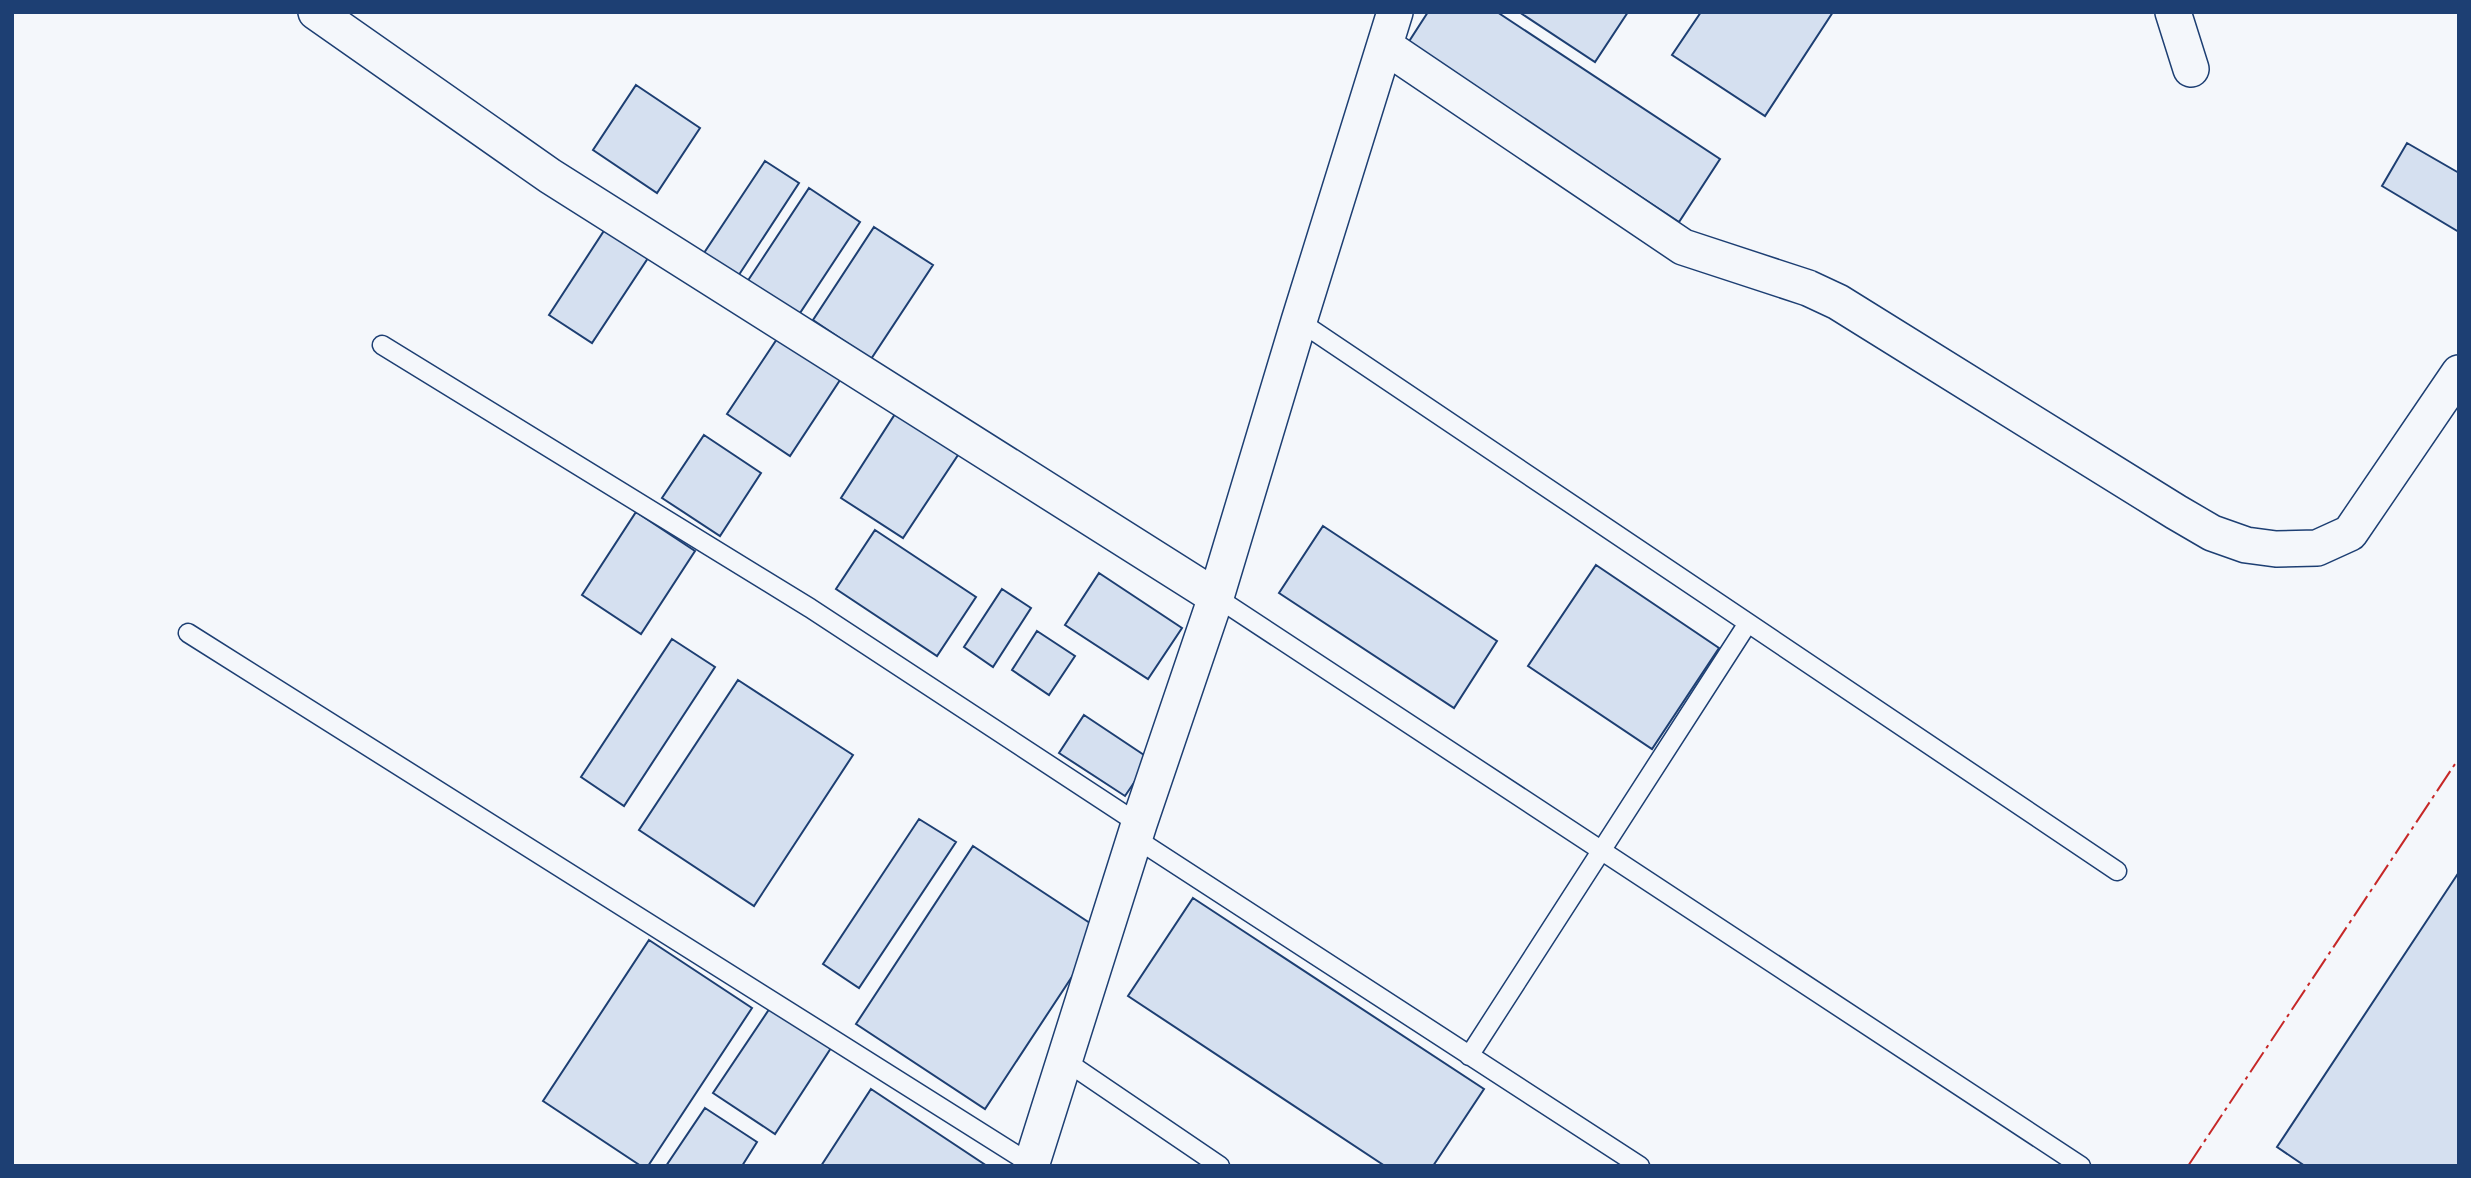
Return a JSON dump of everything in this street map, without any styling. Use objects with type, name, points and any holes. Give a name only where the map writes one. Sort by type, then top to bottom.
[{"type":"street","points":[[316,12],[550,176],[1216,597]]},
{"type":"street","points":[[1031,1165],[1137,831],[1216,597],[1395,12]]},
{"type":"street","points":[[2173,12],[2191,69]]},
{"type":"street","points":[[1385,46],[1683,247],[1808,288],[1838,302],[2176,512],[2212,533],[2246,545],[2276,549],[2317,548],[2350,533],[2459,373]]},
{"type":"lane","points":[[1299,321],[2117,872]]},
{"type":"lane","points":[[382,345],[810,608],[1469,1056],[1640,1166]]},
{"type":"lane","points":[[1216,597],[2081,1166]]},
{"type":"lane","points":[[1469,1056],[1748,623]]},
{"type":"lane","points":[[188,633],[1031,1165]]},
{"type":"lane","points":[[1064,1060],[1220,1166]]},
{"type":"building","points":[[1428,12],[1497,12],[1720,159],[1679,222],[1408,43]]},
{"type":"building","points":[[1519,12],[1628,12],[1595,62]]},
{"type":"building","points":[[1701,12],[1833,12],[1765,116],[1672,55]]},
{"type":"building","points":[[636,85],[700,128],[657,193],[593,150]]},
{"type":"building","points":[[2407,143],[2459,173],[2459,232],[2382,186]]},
{"type":"building","points":[[765,161],[799,183],[731,287],[696,265]]},
{"type":"building","points":[[809,188],[860,222],[798,316],[747,282]]},
{"type":"building","points":[[611,220],[654,249],[592,343],[549,315]]},
{"type":"building","points":[[874,227],[933,265],[871,359],[813,320]]},
{"type":"building","points":[[779,336],[842,377],[790,456],[727,414]]},
{"type":"building","points":[[897,411],[960,452],[903,538],[841,498]]},
{"type":"building","points":[[704,435],[761,473],[720,536],[662,498]]},
{"type":"building","points":[[636,512],[695,551],[641,634],[582,595]]},
{"type":"building","points":[[1323,526],[1497,641],[1454,708],[1279,593]]},
{"type":"building","points":[[875,530],[976,597],[937,656],[836,589]]},
{"type":"building","points":[[1596,565],[1719,648],[1652,749],[1528,666]]},
{"type":"building","points":[[1099,573],[1182,628],[1148,679],[1065,625]]},
{"type":"building","points":[[1002,589],[1031,608],[993,667],[964,647]]},
{"type":"building","points":[[1037,631],[1075,656],[1049,695],[1012,670]]},
{"type":"building","points":[[672,639],[715,667],[624,806],[581,777]]},
{"type":"building","points":[[738,680],[853,755],[754,906],[639,830]]},
{"type":"building","points":[[1084,715],[1150,759],[1125,796],[1059,753]]},
{"type":"building","points":[[919,819],[956,842],[859,988],[823,964]]},
{"type":"building","points":[[973,846],[1102,931],[985,1109],[856,1024]]},
{"type":"building","points":[[2459,872],[2459,1166],[2305,1166],[2277,1147]]},
{"type":"building","points":[[1193,898],[1484,1089],[1433,1166],[1385,1166],[1128,996]]},
{"type":"building","points":[[649,940],[752,1008],[648,1166],[641,1166],[543,1101]]},
{"type":"building","points":[[770,1008],[831,1048],[775,1134],[713,1093]]},
{"type":"building","points":[[871,1089],[987,1166],[821,1166]]},
{"type":"building","points":[[705,1108],[757,1142],[742,1166],[666,1166]]},
{"type":"power","points":[[2188,1166],[2459,758]]}]
